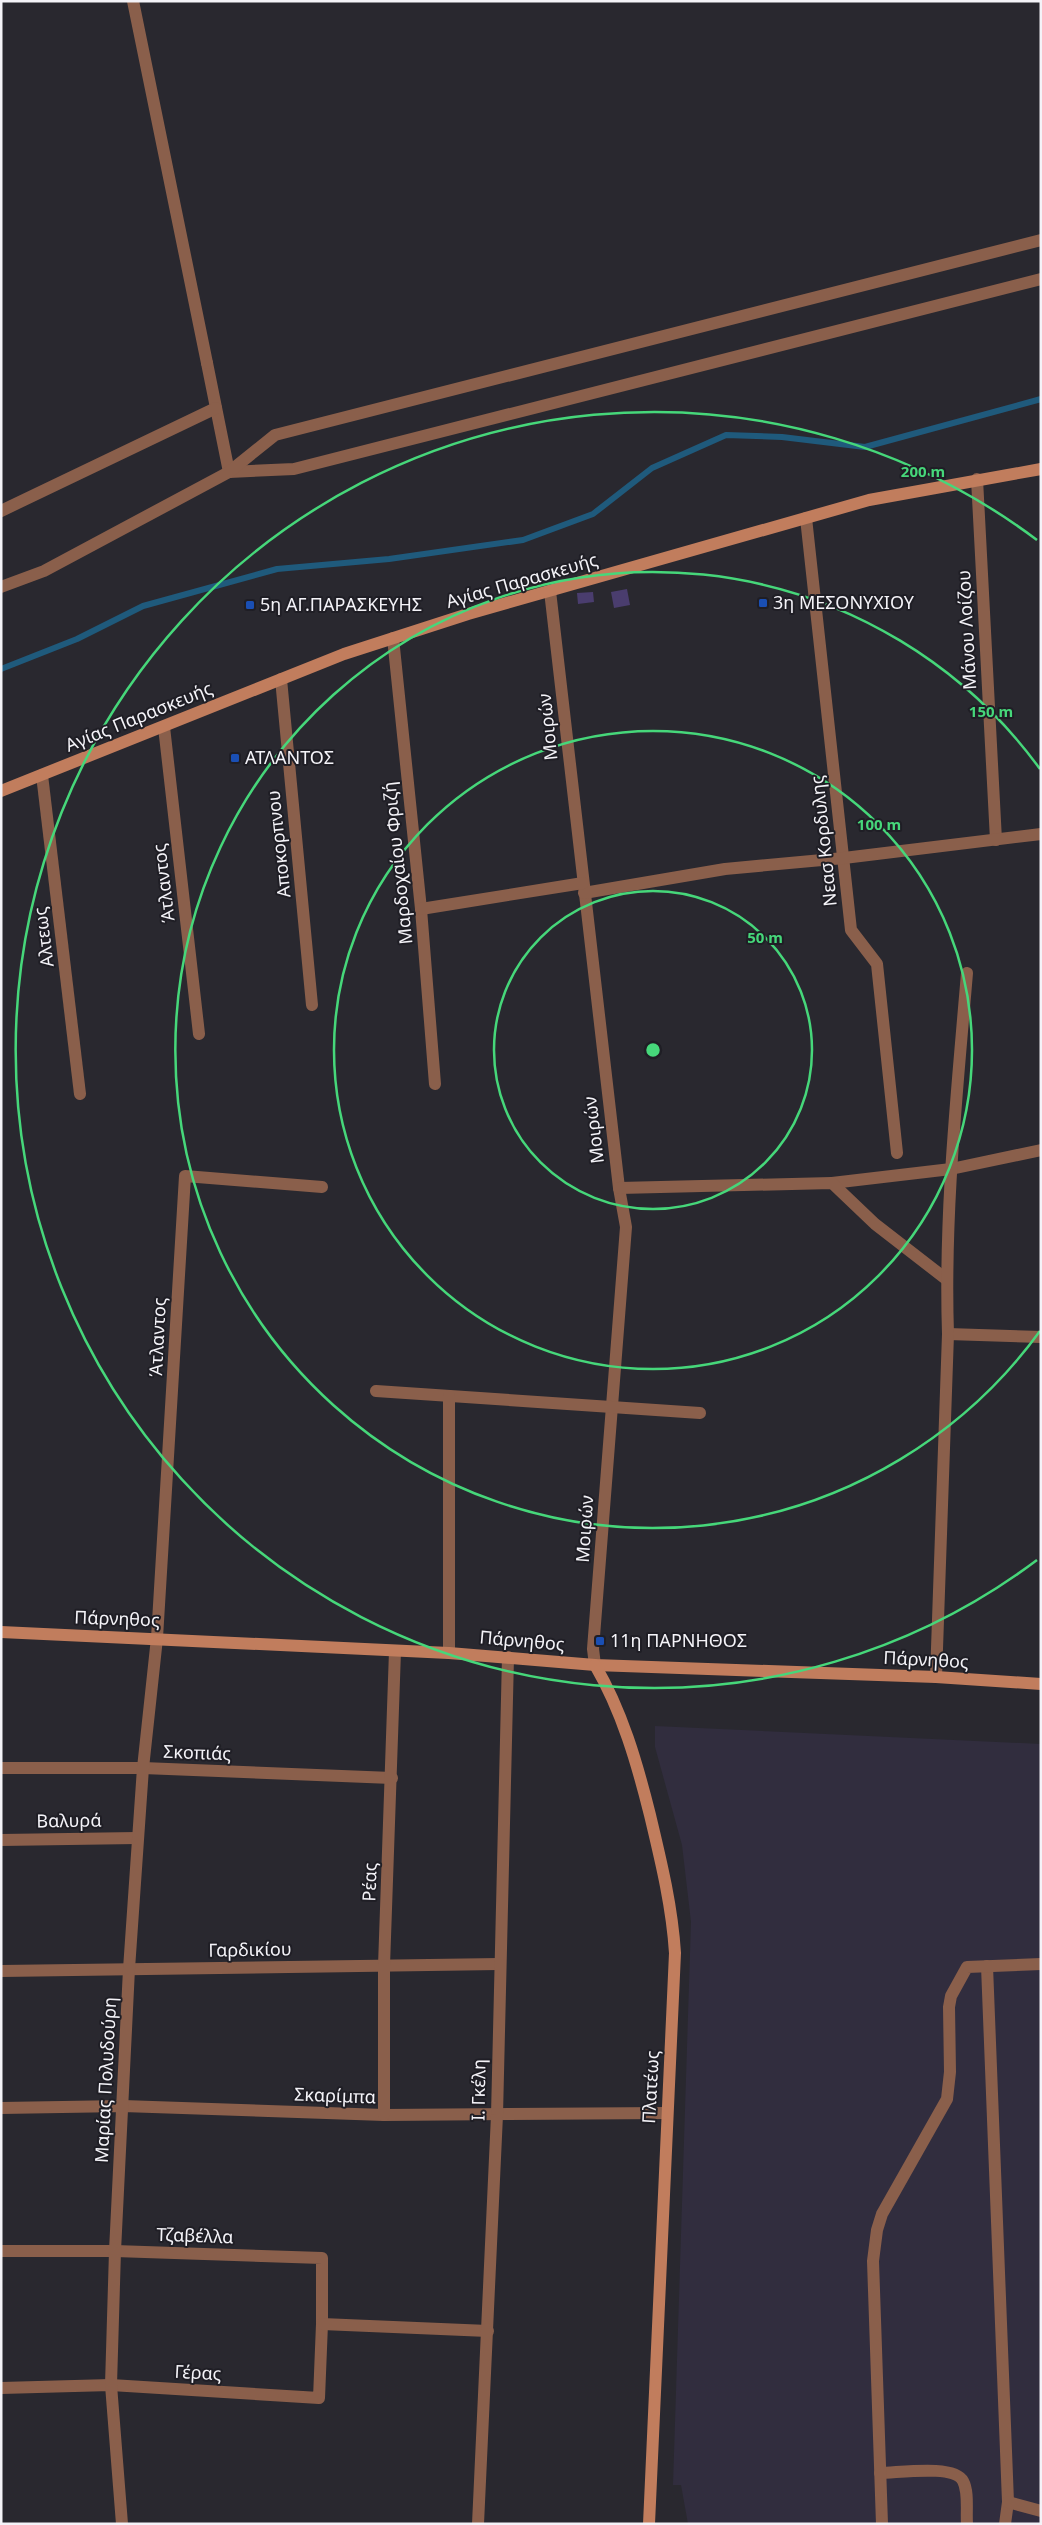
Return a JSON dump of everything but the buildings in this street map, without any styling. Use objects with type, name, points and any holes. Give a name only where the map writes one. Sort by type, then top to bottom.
[{"type":"street","points":[[133,1],[228,472]]},
{"type":"street","points":[[1,586],[44,571],[228,472],[275,434],[1041,240]]},
{"type":"street","points":[[228,472],[294,469],[1041,279]]},
{"type":"street","points":[[1,511],[216,408]]},
{"type":"street","name":"Αγίας Παρασκευής","points":[[1,791],[281,679],[393,638],[869,500],[977,479],[1041,469]]},
{"type":"street","name":"Μάνου Λοίζου","points":[[977,479],[996,840]]},
{"type":"street","name":"Νεασ Κορδυλης","points":[[806,518],[852,930],[877,964],[897,1153]]},
{"type":"street","name":"Μοιρών","points":[[550,591],[619,1188],[626,1228],[594,1639],[595,1665]]},
{"type":"street","name":"Μαρδοχαίου Φριζή","points":[[393,638],[421,909],[435,1084]]},
{"type":"street","name":"Αποκορπνου","points":[[281,679],[312,1005]]},
{"type":"street","name":"Άτλαντος","points":[[164,727],[199,1034]]},
{"type":"street","name":"Αλτεως","points":[[42,775],[80,1094]]},
{"type":"street","points":[[421,909],[725,869],[844,858],[1041,834]]},
{"type":"street","points":[[936,1677],[948,1334],[946,1279],[951,1169],[967,973]]},
{"type":"street","points":[[619,1188],[832,1183],[951,1169],[1041,1150]]},
{"type":"street","name":"Άτλαντος","points":[[157,1638],[185,1176],[322,1188]]},
{"type":"street","points":[[832,1183],[875,1224],[946,1279]]},
{"type":"street","points":[[948,1334],[1041,1337]]},
{"type":"street","points":[[376,1391],[700,1413]]},
{"type":"street","points":[[449,1396],[449,1653]]},
{"type":"street","name":"Πάρνηθος","points":[[1,1632],[449,1653],[595,1665],[936,1677],[1041,1684]]},
{"type":"street","name":"Μαρίας Πολυδούρη","points":[[122,2524],[111,2385],[115,2251],[129,1969],[143,1768],[157,1638]]},
{"type":"street","name":"Ρέας","points":[[384,2115],[384,1966],[395,1651]]},
{"type":"street","name":"Ι. Γκέλη","points":[[478,2524],[497,2115],[499,1964],[508,1657]]},
{"type":"street","name":"Πλατέως","points":[[595,1665],[607,1685],[623,1721],[643,1790],[670,1902],[674,1953],[649,2524]]},
{"type":"street","name":"Σκοπιάς","points":[[1,1768],[143,1768],[392,1778]]},
{"type":"street","name":"Βαλυρά","points":[[1,1840],[138,1838]]},
{"type":"street","name":"Γαρδικίου","points":[[1,1972],[499,1964]]},
{"type":"street","points":[[882,2524],[874,2260],[877,2230],[890,2199],[947,2099],[950,2072],[948,2022],[951,1996],[967,1967],[1041,1964]]},
{"type":"street","points":[[987,1966],[1008,2502],[1006,2524]]},
{"type":"street","name":"Σκαρίμπα","points":[[1,2108],[123,2106],[384,2115],[667,2113]]},
{"type":"street","name":"Τζαβέλλα","points":[[1,2251],[115,2251],[322,2258],[322,2324]]},
{"type":"street","points":[[322,2324],[488,2331]]},
{"type":"street","name":"Γέρας","points":[[1,2388],[111,2385],[319,2398],[322,2324]]},
{"type":"street","points":[[880,2473],[940,2471],[958,2475],[966,2490],[967,2524]]},
{"type":"street","points":[[1008,2502],[1041,2511]]},
{"type":"shaded area","points":[[655,1726],[1041,1744],[1041,2524],[688,2524],[681,2485],[673,2485],[691,1922],[682,1845],[655,1747]]},
{"type":"waterway","points":[[1,669],[77,639],[143,606],[277,569],[389,559],[523,540],[593,514],[652,468],[726,435],[782,437],[865,447],[1041,399]]},
{"type":"place","name":"3η ΜΕΣΟΝΥΧΙΟΥ","points":[[763,603]]},
{"type":"place","name":"5η ΑΓ.ΠΑΡΑΣΚΕΥΗΣ","points":[[250,605]]},
{"type":"place","name":"ΑΤΛΑΝΤΟΣ","points":[[235,758]]},
{"type":"place","name":"11η ΠΑΡΝΗΘΟΣ","points":[[600,1641]]}]
